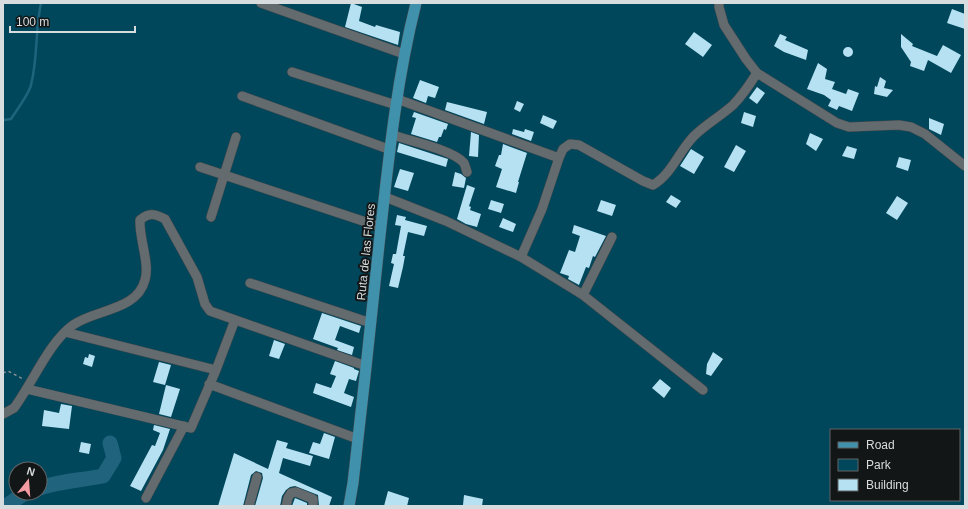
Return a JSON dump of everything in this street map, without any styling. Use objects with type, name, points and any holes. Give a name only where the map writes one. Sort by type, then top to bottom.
[{"type":"main road","name":"Ruta de las Flores","points":[[349,506],[358,439],[392,135],[404,54],[416,3]]},
{"type":"street","points":[[262,3],[404,54]]},
{"type":"street","points":[[719,3],[718,7],[724,25],[757,73],[837,123],[849,127],[899,125],[911,127],[925,134],[965,166]]},
{"type":"street","points":[[292,72],[397,102],[559,158]]},
{"type":"street","points":[[521,257],[542,209],[563,149],[570,144],[579,145],[643,181],[653,185],[662,180],[684,146],[695,134],[742,96],[757,73]]},
{"type":"street","points":[[242,96],[391,150]]},
{"type":"street","points":[[392,135],[454,156],[464,163],[467,172]]},
{"type":"street","points":[[211,217],[236,137]]},
{"type":"street","points":[[200,167],[381,227]]},
{"type":"street","points":[[385,197],[446,221],[521,257],[583,295],[703,390]]},
{"type":"street","points":[[3,414],[14,408],[54,345],[74,324],[86,317],[120,306],[136,296],[145,280],[146,266],[140,231],[140,220],[146,215],[157,215],[165,219],[197,276],[205,304],[210,311],[366,366]]},
{"type":"street","points":[[583,295],[612,238]]},
{"type":"street","points":[[250,284],[371,323]]},
{"type":"street","points":[[28,386],[191,428],[216,370],[235,320]]},
{"type":"street","points":[[65,332],[216,370]]},
{"type":"street","points":[[210,384],[358,439]]},
{"type":"street","points":[[146,498],[184,426]]},
{"type":"street","points":[[249,506],[257,477]]},
{"type":"street","points":[[286,506],[291,493],[296,492],[313,499],[313,506]]},
{"type":"path","points":[[3,373],[8,371],[28,386]]},
{"type":"green space","points":[[3,3],[965,3],[965,506],[3,506]]},
{"type":"building","points":[[351,3],[362,7],[359,21],[375,27],[376,25],[400,32],[398,45],[345,27]]},
{"type":"building","points":[[952,9],[965,14],[965,29],[947,23]]},
{"type":"building","points":[[694,32],[712,45],[703,57],[685,44]]},
{"type":"building","points":[[780,34],[787,37],[785,40],[808,50],[806,60],[784,52],[774,46]]},
{"type":"building","points":[[901,34],[913,44],[912,46],[937,56],[943,45],[961,55],[951,73],[928,60],[924,71],[910,66],[911,62],[901,47]]},
{"type":"building","points":[[846,47],[850,47],[852,48],[852,56],[846,57],[843,54],[843,50]]},
{"type":"building","points":[[818,63],[827,69],[825,79],[835,82],[832,89],[846,94],[848,89],[859,93],[852,111],[839,106],[837,110],[828,106],[831,100],[824,95],[807,89]]},
{"type":"building","points":[[880,77],[886,81],[884,88],[893,90],[887,97],[874,94],[875,86],[877,87]]},
{"type":"building","points":[[420,80],[439,87],[435,98],[428,96],[426,103],[413,98]]},
{"type":"building","points":[[757,87],[765,93],[757,104],[749,98]]},
{"type":"building","points":[[517,101],[524,104],[520,112],[514,109]]},
{"type":"building","points":[[447,102],[487,112],[484,124],[445,110]]},
{"type":"building","points":[[414,112],[448,124],[446,130],[444,129],[437,142],[411,134],[416,118],[412,117]]},
{"type":"building","points":[[744,112],[756,116],[753,127],[741,123]]},
{"type":"building","points":[[543,115],[557,121],[553,129],[540,123]]},
{"type":"building","points":[[929,118],[944,124],[941,135],[929,129]]},
{"type":"building","points":[[513,129],[524,132],[525,129],[534,132],[531,141],[512,134]]},
{"type":"building","points":[[471,132],[479,135],[478,157],[469,156]]},
{"type":"building","points":[[810,133],[823,139],[816,151],[806,144]]},
{"type":"building","points":[[399,143],[448,159],[446,167],[397,152]]},
{"type":"building","points":[[503,144],[527,153],[516,193],[496,187],[502,169],[495,166],[499,155],[501,155]]},
{"type":"building","points":[[736,145],[746,151],[734,172],[724,167]]},
{"type":"building","points":[[847,146],[857,149],[854,159],[842,156]]},
{"type":"building","points":[[691,149],[704,157],[694,174],[680,166]]},
{"type":"building","points":[[899,157],[911,160],[908,171],[896,167]]},
{"type":"building","points":[[400,169],[414,173],[408,191],[394,187]]},
{"type":"building","points":[[455,172],[466,178],[464,188],[452,186]]},
{"type":"building","points":[[467,185],[475,188],[469,206],[471,207],[470,210],[481,214],[477,227],[466,224],[457,219]]},
{"type":"building","points":[[671,195],[681,201],[676,208],[666,202]]},
{"type":"building","points":[[897,196],[908,203],[897,220],[886,213]]},
{"type":"building","points":[[491,200],[504,204],[501,213],[488,209]]},
{"type":"building","points":[[601,200],[616,205],[612,216],[597,211]]},
{"type":"building","points":[[397,215],[406,217],[405,220],[427,226],[424,236],[408,232],[403,256],[405,256],[398,288],[389,286],[394,264],[391,263],[393,254],[396,254],[401,226],[395,225]]},
{"type":"building","points":[[503,218],[516,224],[513,232],[499,227]]},
{"type":"building","points":[[574,225],[606,236],[595,257],[593,256],[589,268],[586,267],[579,285],[568,279],[569,276],[560,273],[569,250],[575,252],[580,236],[572,233]]},
{"type":"building","points":[[322,313],[361,326],[359,333],[340,326],[335,340],[354,347],[352,355],[313,339]]},
{"type":"building","points":[[274,340],[285,344],[279,359],[269,356]]},
{"type":"building","points":[[713,352],[723,359],[711,376],[706,374],[707,364]]},
{"type":"building","points":[[89,354],[95,356],[92,367],[83,364],[85,357],[88,358]]},
{"type":"building","points":[[335,361],[359,371],[356,381],[349,379],[344,393],[354,397],[351,407],[313,393],[316,383],[331,388],[336,376],[330,374]]},
{"type":"building","points":[[159,362],[171,365],[165,385],[153,382]]},
{"type":"building","points":[[660,379],[671,388],[664,398],[652,388]]},
{"type":"building","points":[[166,385],[180,389],[171,417],[159,414]]},
{"type":"building","points":[[61,404],[72,406],[69,429],[42,426],[44,410],[59,413]]},
{"type":"building","points":[[154,425],[170,429],[163,450],[141,491],[130,486],[152,445],[155,446],[160,433],[153,430]]},
{"type":"building","points":[[324,433],[335,437],[329,459],[309,453],[313,442],[320,444]]},
{"type":"building","points":[[277,440],[288,443],[286,448],[313,456],[310,466],[283,458],[279,473],[332,497],[329,506],[319,506],[318,495],[295,486],[286,490],[282,496],[280,506],[255,506],[263,478],[262,473],[256,471],[251,475],[243,506],[218,506],[234,453],[268,469]]},
{"type":"building","points":[[81,442],[91,444],[89,454],[79,452]]},
{"type":"building","points":[[388,491],[409,498],[407,506],[384,506]]},
{"type":"building","points":[[464,495],[483,499],[482,506],[463,505]]},
{"type":"building","points":[[295,498],[307,503],[307,506],[292,506]]},
{"type":"waterway","points":[[3,120],[11,119],[30,89],[35,65],[41,3]]},
{"type":"waterway","points":[[48,486],[103,476],[114,458],[110,443]]},
{"type":"waterway","points":[[6,506],[13,501]]}]
